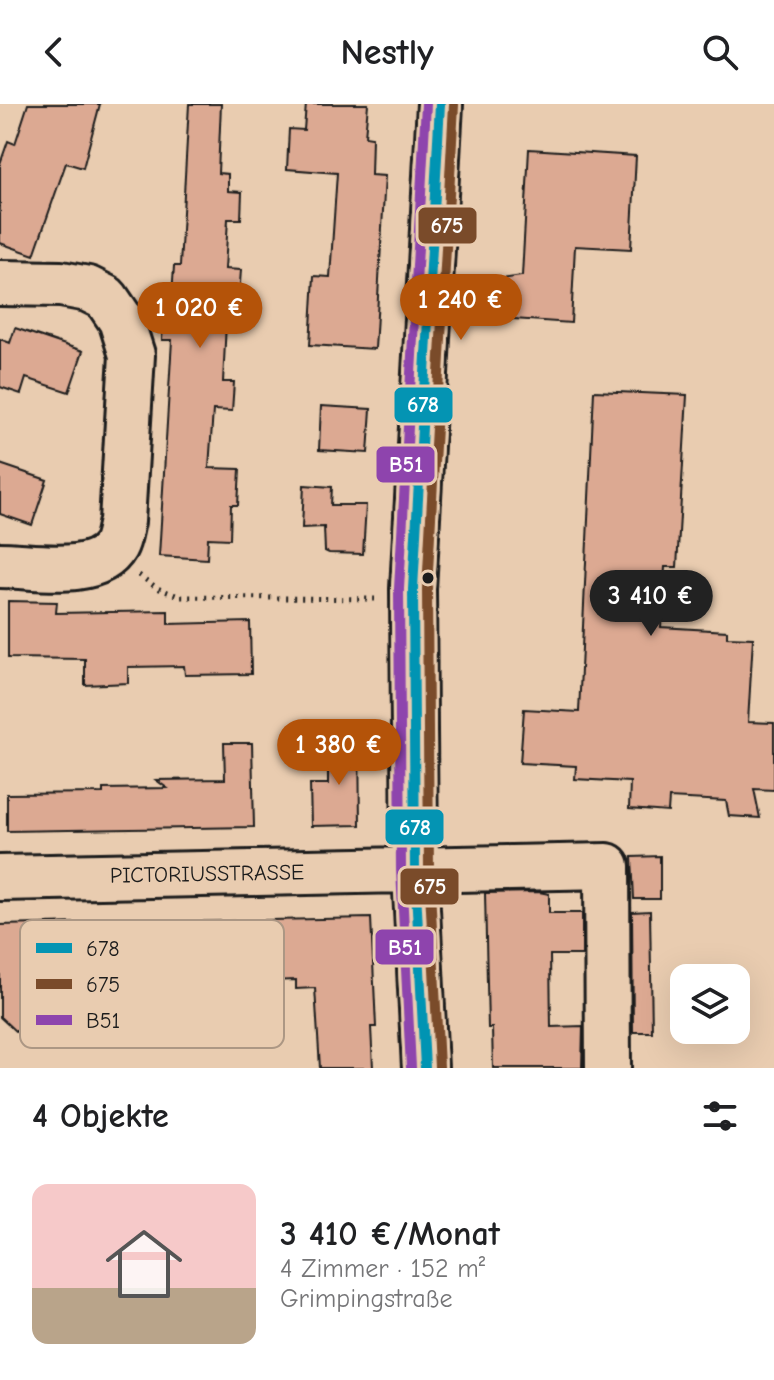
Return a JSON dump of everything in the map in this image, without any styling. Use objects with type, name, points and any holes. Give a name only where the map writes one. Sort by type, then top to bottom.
[{"type":"street","points":[[425,1068],[415,870],[413,599],[440,104]]},
{"type":"street","points":[[0,283],[61,284],[88,289],[106,298],[121,320],[132,355],[122,521],[116,544],[108,554],[84,566],[0,565]]},
{"type":"street","name":"PICTORIUSSTRASSE","points":[[0,878],[607,866],[608,1068]]},
{"type":"path","points":[[108,554],[157,588],[181,597],[413,599]]},
{"type":"building","points":[[28,104],[100,104],[83,168],[66,163],[34,255],[0,243],[0,164],[8,141],[15,144]]},
{"type":"building","points":[[189,104],[221,104],[218,173],[228,174],[228,191],[242,192],[241,219],[228,219],[225,269],[241,270],[237,323],[226,323],[223,382],[234,382],[232,411],[213,410],[209,468],[240,469],[238,505],[231,505],[230,539],[208,538],[207,559],[159,556],[172,340],[162,340],[164,311],[171,311],[174,266],[180,266]]},
{"type":"building","points":[[306,104],[368,104],[365,136],[372,137],[371,175],[385,176],[375,349],[310,345],[314,276],[330,277],[337,173],[287,169],[289,129],[304,130]]},
{"type":"building","points":[[529,149],[636,156],[631,249],[575,246],[571,323],[499,318],[501,279],[522,276]]},
{"type":"building","points":[[15,328],[83,351],[69,392],[26,378],[21,394],[0,387],[0,339],[10,343]]},
{"type":"building","points":[[594,391],[687,395],[677,567],[665,567],[661,627],[727,631],[727,637],[753,638],[748,722],[774,723],[774,790],[754,789],[760,818],[729,816],[726,801],[669,798],[668,812],[629,809],[630,782],[575,779],[576,766],[520,763],[524,709],[579,712]]},
{"type":"building","points":[[321,406],[371,409],[368,453],[319,450]]},
{"type":"building","points":[[0,464],[47,480],[32,525],[0,514]]},
{"type":"building","points":[[304,485],[332,487],[331,505],[366,505],[363,554],[329,553],[325,551],[324,527],[302,528]]},
{"type":"building","points":[[8,601],[57,602],[56,613],[168,611],[168,624],[250,622],[251,674],[185,675],[184,666],[128,667],[128,683],[85,685],[85,659],[8,658]]},
{"type":"building","points":[[359,739],[360,825],[311,826],[310,784],[328,784],[328,740]]},
{"type":"building","points":[[224,743],[252,743],[254,827],[7,831],[7,794],[103,793],[103,789],[167,788],[156,780],[225,779]]},
{"type":"building","points":[[660,856],[660,899],[634,899],[632,857]]},
{"type":"building","points":[[485,893],[549,894],[549,913],[582,913],[582,955],[550,955],[551,1027],[583,1026],[582,1068],[493,1068],[492,1028],[488,1028]]},
{"type":"building","points":[[650,911],[652,1032],[633,1032],[632,912]]},
{"type":"building","points":[[371,918],[376,1027],[371,1027],[373,1068],[320,1068],[315,988],[296,989],[296,980],[284,980],[284,920],[274,920]]},
{"type":"building","points":[[0,925],[20,925],[20,1028],[16,1032],[0,1017]]},
{"type":"transit line","name":"B51","points":[[411,1068],[401,870],[399,589],[426,104]]},
{"type":"transit line","name":"678","points":[[425,1068],[415,870],[413,589],[440,104]]},
{"type":"transit line","name":"675","points":[[439,1067],[429,870],[427,589],[454,105]]}]
